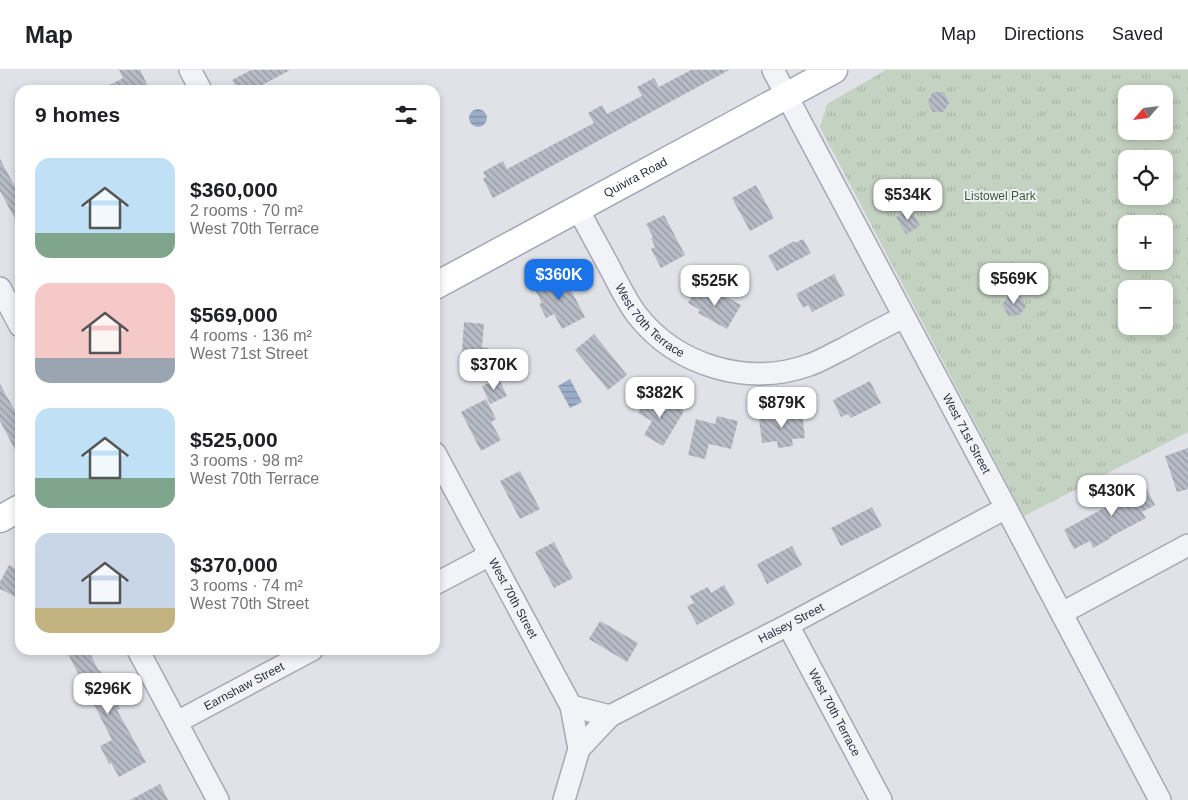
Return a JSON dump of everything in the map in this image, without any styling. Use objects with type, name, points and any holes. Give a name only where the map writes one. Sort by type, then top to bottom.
[{"type":"main road","name":"Quivira Road","points":[[440,283],[834,70]]},
{"type":"main road","points":[[0,519],[15,511]]},
{"type":"street","points":[[190,70],[198,85]]},
{"type":"street","name":"West 71st Street","points":[[773,70],[1160,800]]},
{"type":"street","name":"West 70th Terrace","points":[[578,208],[625,296],[638,315],[672,348],[691,359],[724,370],[754,374],[785,372],[809,365],[904,316]]},
{"type":"street","points":[[0,288],[15,316]]},
{"type":"street","name":"West 70th Street","points":[[440,462],[571,706],[579,749]]},
{"type":"street","name":"Halsey Street","points":[[610,716],[788,625],[1006,508]]},
{"type":"street","points":[[1062,613],[1188,545]]},
{"type":"street","points":[[440,581],[490,555]]},
{"type":"street","name":"West 70th Terrace","points":[[788,625],[881,800]]},
{"type":"street","points":[[141,655],[218,800]]},
{"type":"street","name":"Earnshaw Street","points":[[177,722],[303,655]]},
{"type":"street","points":[[571,706],[610,716]]},
{"type":"street","name":"West 70th Street","points":[[564,800],[579,749],[610,716]]},
{"type":"green space","name":"Listowel Park","points":[[886,70],[1188,70],[1188,432],[1024,516],[820,127],[827,104]]},
{"type":"water","points":[[478,109],[484,112],[487,118],[484,124],[478,127],[472,124],[469,118],[472,112]]},
{"type":"water","points":[[570,379],[582,402],[570,408],[558,386]]},
{"type":"building","points":[[119,70],[140,70],[148,85],[110,85],[123,78]]},
{"type":"building","points":[[251,70],[290,70],[262,85],[235,85],[232,80]]},
{"type":"building","points":[[691,70],[729,70],[493,198],[483,179],[486,177],[483,172],[503,161],[507,169],[594,123],[588,113],[602,105],[607,114],[642,96],[637,87],[654,78],[659,87]]},
{"type":"building","points":[[933,92],[944,92],[949,103],[943,112],[933,112],[930,107],[928,101]]},
{"type":"building","points":[[0,159],[15,187],[15,219],[0,191]]},
{"type":"building","points":[[756,185],[774,218],[750,231],[732,198]]},
{"type":"building","points":[[911,209],[920,226],[906,234],[896,217]]},
{"type":"building","points":[[664,215],[685,255],[661,268],[651,249],[655,247],[651,238],[653,237],[646,224]]},
{"type":"building","points":[[803,239],[811,253],[777,271],[768,256],[794,241],[795,243]]},
{"type":"building","points":[[562,273],[585,317],[562,329],[554,314],[546,318],[539,304],[542,303],[534,288]]},
{"type":"building","points":[[834,274],[845,295],[812,312],[808,305],[803,308],[796,294]]},
{"type":"building","points":[[712,289],[741,305],[727,329],[698,313],[700,310],[688,303],[695,290],[708,297]]},
{"type":"building","points":[[1010,294],[1021,296],[1026,306],[1020,315],[1008,315],[1002,304]]},
{"type":"building","points":[[464,322],[484,324],[482,347],[488,348],[487,366],[461,365]]},
{"type":"building","points":[[594,334],[627,375],[608,390],[575,350]]},
{"type":"building","points":[[499,379],[507,396],[490,404],[482,386]]},
{"type":"building","points":[[870,381],[881,403],[851,418],[848,414],[841,417],[833,400]]},
{"type":"building","points":[[0,384],[15,411],[15,450],[0,421]]},
{"type":"building","points":[[648,394],[664,403],[665,400],[684,411],[663,446],[644,435],[652,421],[638,413]]},
{"type":"building","points":[[486,399],[496,419],[491,422],[501,440],[481,451],[461,412]]},
{"type":"building","points":[[802,413],[805,438],[792,439],[793,446],[778,448],[777,441],[762,443],[759,418]]},
{"type":"building","points":[[717,416],[738,421],[731,449],[709,444],[705,459],[688,455],[696,419],[715,424]]},
{"type":"building","points":[[1188,448],[1188,489],[1177,492],[1165,456]]},
{"type":"building","points":[[520,471],[540,509],[520,519],[500,481]]},
{"type":"building","points":[[1143,482],[1155,505],[1142,512],[1146,518],[1093,548],[1090,541],[1074,549],[1064,530],[1115,502],[1110,494],[1122,488],[1124,492]]},
{"type":"building","points":[[872,507],[882,526],[841,546],[831,528]]},
{"type":"building","points":[[554,542],[573,578],[554,588],[535,552]]},
{"type":"building","points":[[792,546],[802,565],[767,584],[757,564]]},
{"type":"building","points":[[9,565],[15,568],[15,596],[0,589],[0,582]]},
{"type":"building","points":[[724,585],[735,604],[697,625],[687,606],[694,603],[690,596],[708,587],[711,593]]},
{"type":"building","points":[[600,621],[638,643],[627,662],[589,639]]},
{"type":"building","points":[[69,655],[91,655],[120,709],[117,710],[146,762],[119,777],[111,763],[109,764],[100,746],[112,740]]},
{"type":"building","points":[[160,784],[168,800],[130,800]]}]
